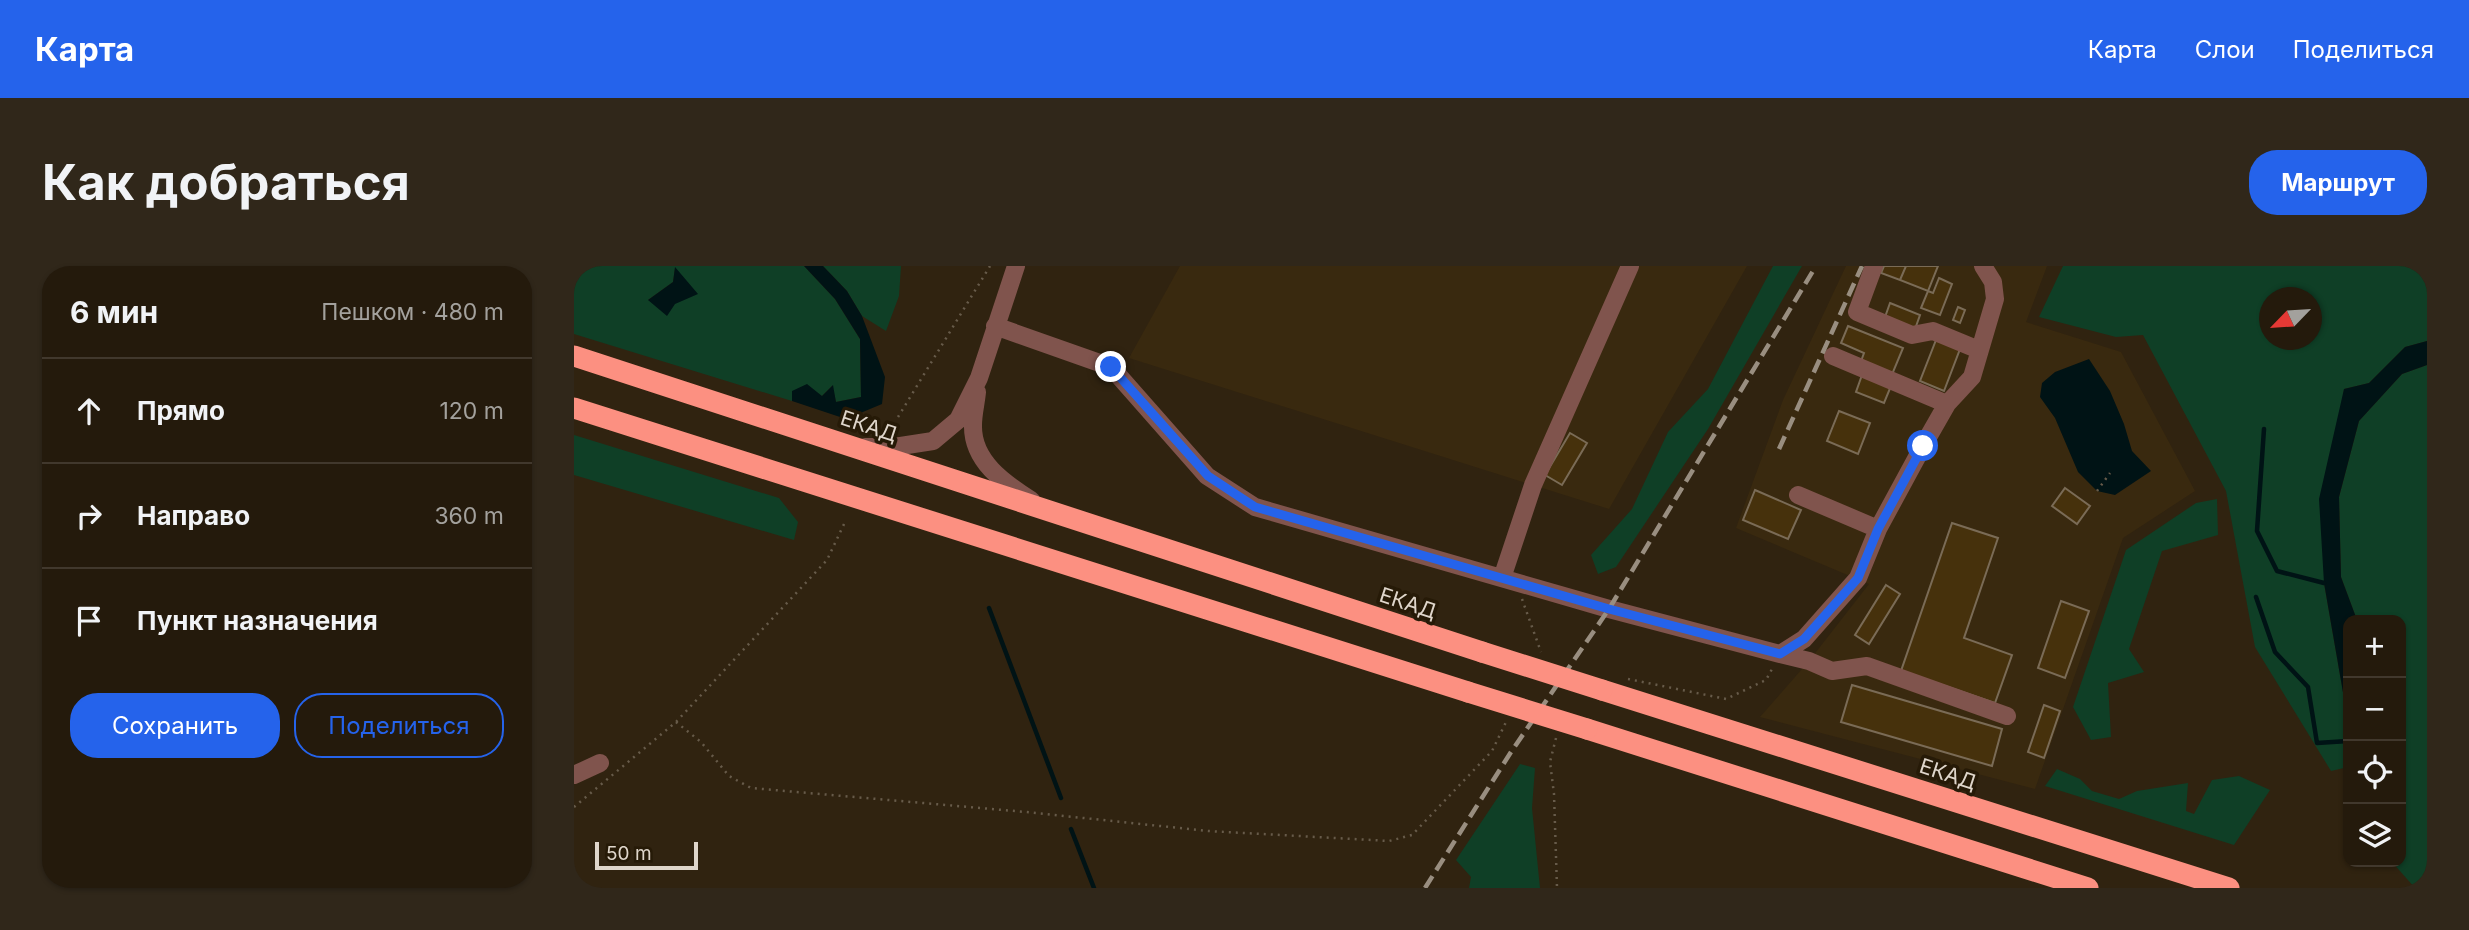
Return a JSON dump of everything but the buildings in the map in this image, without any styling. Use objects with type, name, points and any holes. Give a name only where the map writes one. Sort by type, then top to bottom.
[{"type":"highway","name":"ЕКАД","points":[[574,356],[1482,652],[2229,888]]},
{"type":"highway","points":[[574,408],[2088,888]]},
{"type":"street","points":[[1016,266],[979,378],[972,427],[976,449],[992,471],[1047,511]]},
{"type":"street","points":[[1508,579],[1533,485],[1630,266]]},
{"type":"street","points":[[1874,266],[1857,313],[1912,335],[1933,331],[1979,349]]},
{"type":"street","points":[[1780,654],[1804,639],[1858,578],[1878,529],[1947,404],[1972,377],[1995,299],[1993,282],[1983,266]]},
{"type":"street","points":[[995,326],[1111,367],[1208,476],[1255,507],[1609,609],[1809,661],[1832,671],[1867,667],[2007,716]]},
{"type":"street","points":[[1833,356],[1947,404]]},
{"type":"street","points":[[853,446],[894,447],[933,441],[958,420],[979,378]]},
{"type":"street","points":[[1798,495],[1878,529]]},
{"type":"street","points":[[574,775],[600,763]]},
{"type":"path","points":[[898,417],[990,266]]},
{"type":"path","points":[[2097,491],[2110,473]]},
{"type":"path","points":[[574,807],[676,722],[827,560],[845,522]]},
{"type":"path","points":[[1508,579],[1542,651],[1536,662]]},
{"type":"path","points":[[676,722],[701,742],[729,776],[751,788],[1208,831],[1389,841],[1412,835],[1492,751],[1508,718]]},
{"type":"shaded area","points":[[804,266],[823,266],[847,291],[862,316],[885,377],[882,404],[846,419],[792,401],[792,391],[807,384],[822,396],[833,385],[836,402],[861,397],[860,339],[835,299]]},
{"type":"shaded area","points":[[1180,266],[1747,266],[1609,509],[1129,358]]},
{"type":"shaded area","points":[[1846,266],[2047,266],[2026,322],[2121,352],[2195,491],[2123,538],[2035,789],[1760,717],[1809,661],[1869,584],[1736,528],[1783,400]]},
{"type":"shaded area","points":[[675,267],[698,294],[675,304],[667,316],[648,300],[673,282]]},
{"type":"shaded area","points":[[2427,341],[2427,365],[2402,374],[2359,421],[2339,497],[2341,577],[2355,615],[2343,615],[2343,692],[2324,583],[2319,499],[2344,389],[2369,383],[2405,347]]},
{"type":"shaded area","points":[[2089,359],[2110,391],[2132,451],[2151,471],[2115,495],[2097,491],[2078,472],[2055,418],[2040,397],[2042,383],[2055,372]]},
{"type":"green space","points":[[574,266],[804,266],[835,299],[860,339],[861,397],[836,402],[832,386],[822,396],[792,391],[792,401],[574,334]],"holes":[[[675,269],[675,304],[648,300],[673,282]]]},
{"type":"green space","points":[[823,266],[901,266],[899,296],[886,331],[862,316],[847,291]]},
{"type":"green space","points":[[1773,266],[1802,266],[1708,429],[1616,567],[1598,574],[1591,555],[1632,509],[1668,432],[1708,389]]},
{"type":"green space","points":[[2063,266],[2427,266],[2427,341],[2405,347],[2369,383],[2344,389],[2324,583],[2343,692],[2343,768],[2331,771],[2255,647],[2226,491],[2143,335],[2116,337],[2039,317]]},
{"type":"green space","points":[[2427,365],[2427,888],[2415,888],[2396,867],[2406,867],[2406,615],[2355,615],[2341,577],[2339,497],[2359,421],[2402,374]]},
{"type":"green space","points":[[574,435],[779,498],[798,522],[794,540],[574,475]]},
{"type":"green space","points":[[2217,499],[2218,535],[2162,551],[2129,649],[2144,672],[2108,683],[2111,737],[2091,740],[2073,707],[2126,550],[2196,503]]},
{"type":"green space","points":[[1520,764],[1535,768],[1532,808],[1540,888],[1469,888],[1471,877],[1456,860]]},
{"type":"green space","points":[[2057,769],[2080,779],[2092,791],[2119,799],[2137,791],[2188,783],[2186,811],[2194,814],[2212,780],[2239,776],[2270,790],[2234,845],[2045,786]]},
{"type":"waterway","points":[[2264,429],[2257,531],[2277,571],[2324,583]]},
{"type":"waterway","points":[[2256,597],[2275,652],[2308,687],[2317,743],[2343,741]]},
{"type":"waterway","points":[[989,608],[1061,798]]},
{"type":"waterway","points":[[1071,829],[1094,888]]},
{"type":"railway","points":[[1425,888],[1511,752],[1609,609],[1816,266]]},
{"type":"railway","points":[[1779,449],[1862,266]]},
{"type":"route","points":[[1111,367],[1208,476],[1255,507],[1609,609],[1780,654],[1804,639],[1858,578],[1878,529],[1923,446]]}]
